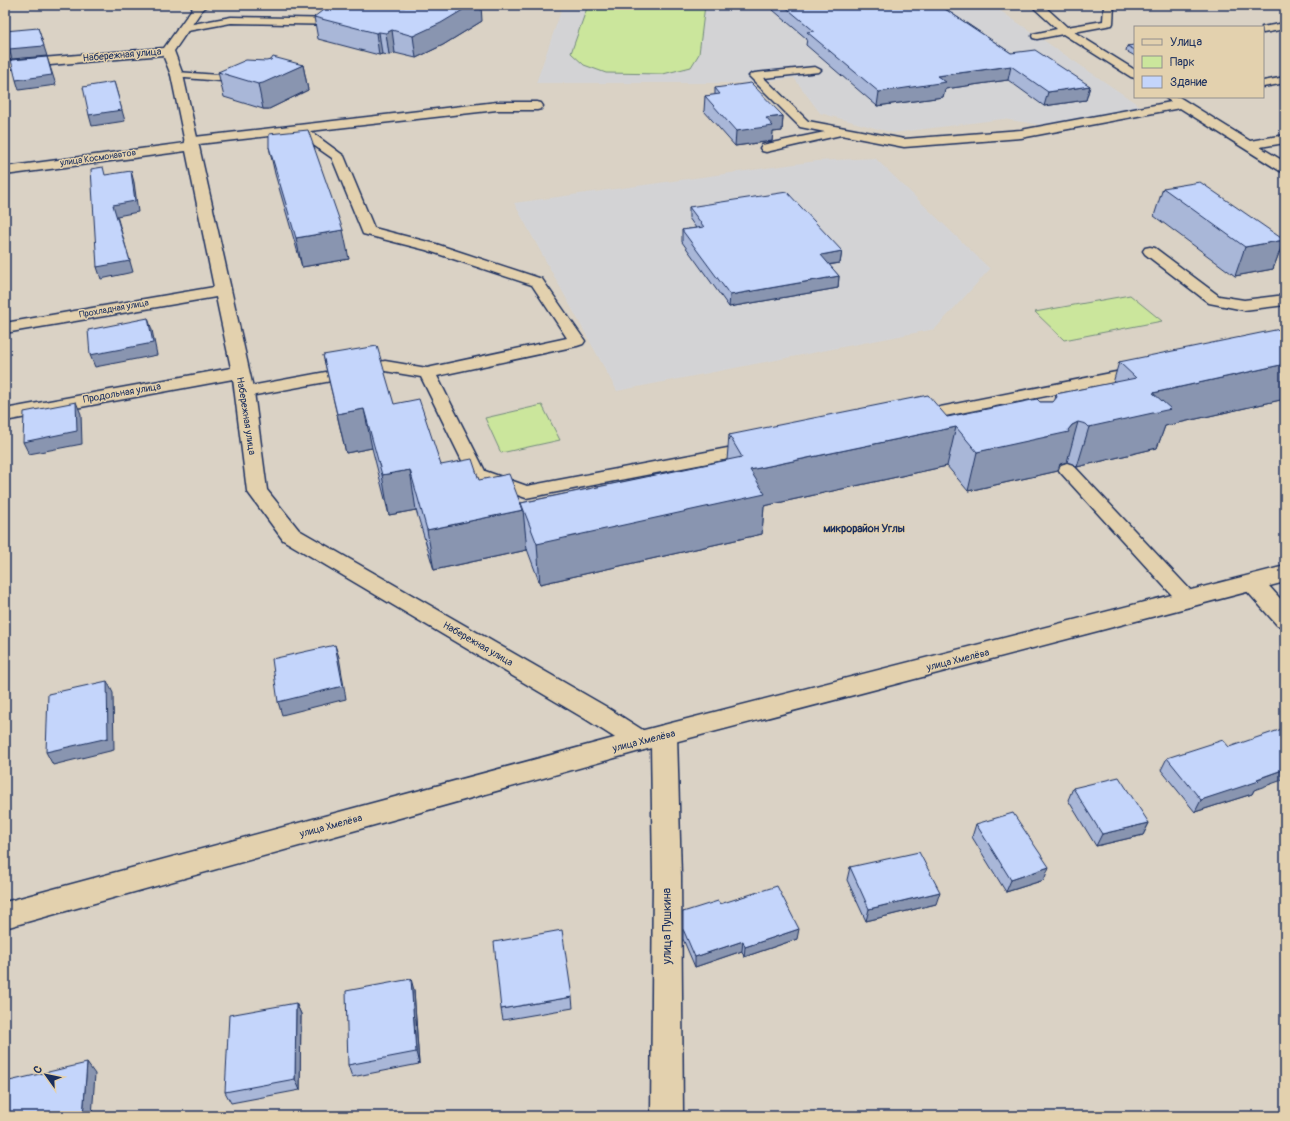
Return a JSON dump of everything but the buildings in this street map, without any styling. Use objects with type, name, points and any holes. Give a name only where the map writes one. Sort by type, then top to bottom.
[{"type":"street","points":[[168,51],[182,29],[198,8],[203,5]]},
{"type":"street","name":"Набережная улица","points":[[5,65],[168,51],[177,75],[222,291],[245,392],[257,491],[291,535],[596,713],[652,738]]},
{"type":"street","name":"улица Космонавтов","points":[[5,171],[191,144]]},
{"type":"street","name":"Прохладная улица","points":[[5,328],[222,291]]},
{"type":"street","name":"Продольная улица","points":[[5,415],[240,372]]},
{"type":"street","name":"улица Хмелёва","points":[[5,915],[652,738],[1285,574]]},
{"type":"street","points":[[1253,583],[1285,619]]},
{"type":"street","name":"улица Пушкина","points":[[652,738],[667,876],[667,1116]]},
{"type":"lane","points":[[1037,36],[1108,23],[1109,5]]},
{"type":"lane","points":[[1039,6],[1065,31],[1134,73]]},
{"type":"lane","points":[[182,29],[231,20],[350,22]]},
{"type":"lane","points":[[1264,30],[1285,26]]},
{"type":"lane","points":[[815,70],[755,76],[804,124],[904,143],[1022,134],[1178,99],[1246,145],[1285,168]]},
{"type":"lane","points":[[177,75],[256,81]]},
{"type":"lane","points":[[1264,84],[1285,80]]},
{"type":"lane","points":[[191,144],[299,129],[497,106],[537,106]]},
{"type":"lane","points":[[245,392],[385,366],[427,373],[577,341],[558,301],[537,282],[431,248],[368,231],[338,156],[299,129]]},
{"type":"lane","points":[[766,148],[844,132]]},
{"type":"lane","points":[[1246,145],[1285,139]]},
{"type":"lane","points":[[1150,251],[1214,300],[1244,305],[1285,300]]},
{"type":"lane","points":[[899,420],[1155,369]]},
{"type":"lane","points":[[427,373],[478,475],[526,492],[768,446]]},
{"type":"lane","points":[[1003,400],[1017,415]]},
{"type":"lane","points":[[1067,469],[1188,600]]},
{"type":"shaded area","points":[[563,5],[992,5],[1143,108],[1041,125],[1003,119],[893,133],[820,113],[794,78],[751,83],[536,83]]},
{"type":"shaded area","points":[[875,158],[990,269],[935,329],[617,391],[514,203],[817,161]]},
{"type":"green space","points":[[588,5],[705,5],[699,54],[691,67],[663,74],[606,73],[584,65],[571,53]]},
{"type":"green space","points":[[1130,295],[1162,321],[1064,340],[1035,312]]},
{"type":"green space","points":[[542,405],[560,440],[501,453],[485,418]]},
{"type":"district","name":"микрорайон Углы","points":[[864,528]]}]
